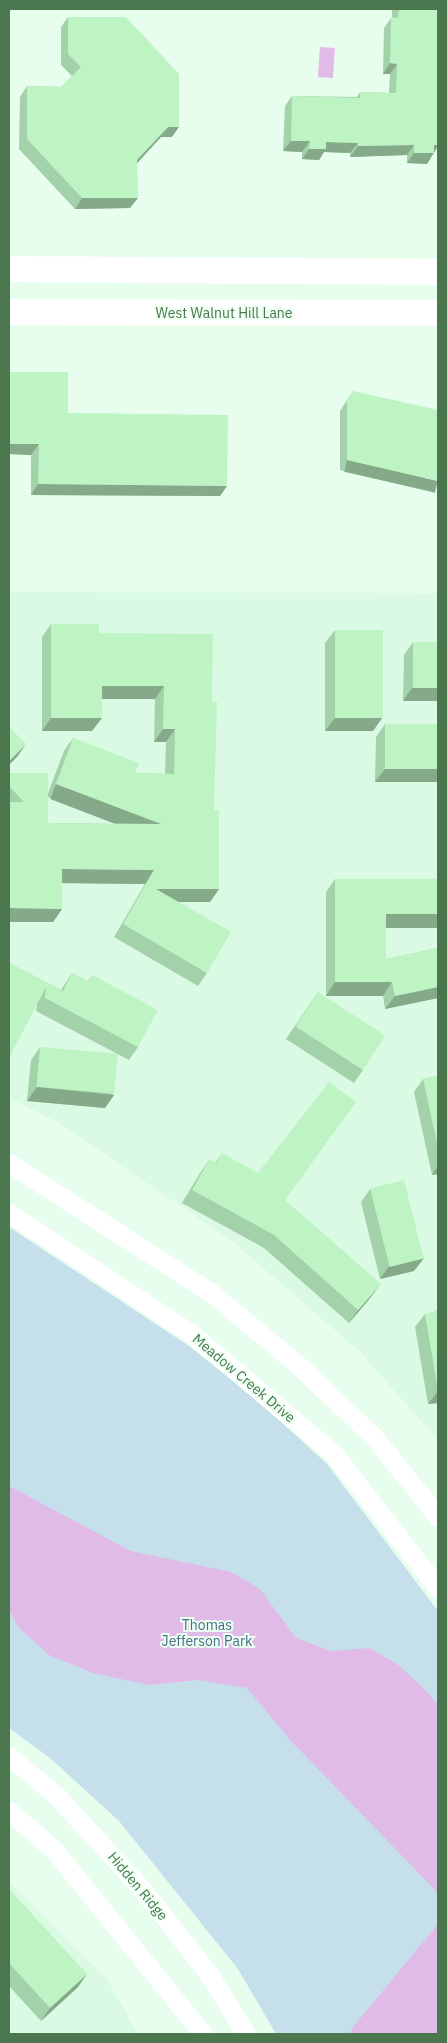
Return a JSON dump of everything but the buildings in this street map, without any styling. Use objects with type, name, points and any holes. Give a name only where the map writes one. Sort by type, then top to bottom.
[{"type":"main road","points":[[9,269],[438,272]]},
{"type":"main road","name":"West Walnut Hill Lane","points":[[9,312],[438,313]]},
{"type":"street","points":[[9,1163],[210,1292],[289,1357],[374,1437],[438,1517]]},
{"type":"street","name":"Meadow Creek Drive","points":[[9,1213],[192,1334],[334,1454],[438,1588]]},
{"type":"street","name":"Hidden Ridge","points":[[9,1756],[56,1795],[142,1889],[209,1974],[246,2034]]},
{"type":"street","points":[[9,1810],[54,1850],[203,2034]]},
{"type":"shaded area","points":[[320,47],[335,48],[333,78],[318,77]]},
{"type":"shaded area","points":[[9,592],[438,593],[438,1440],[361,1353],[231,1240],[55,1121],[9,1098]]},
{"type":"shaded area","points":[[9,1486],[131,1551],[231,1572],[260,1589],[296,1638],[331,1651],[370,1648],[400,1666],[438,1705],[438,1893],[291,1741],[247,1688],[198,1680],[149,1685],[93,1673],[49,1655],[18,1627],[9,1609]]},
{"type":"shaded area","points":[[9,1882],[107,1979],[138,2034],[9,2034]]},
{"type":"shaded area","points":[[438,1924],[438,2034],[350,2034],[353,2027]]},
{"type":"green space","name":"Thomas Jefferson Park","points":[[9,1227],[189,1346],[264,1406],[327,1464],[438,1611],[438,2034],[276,2034],[238,1969],[119,1821],[50,1758],[9,1728]]}]
